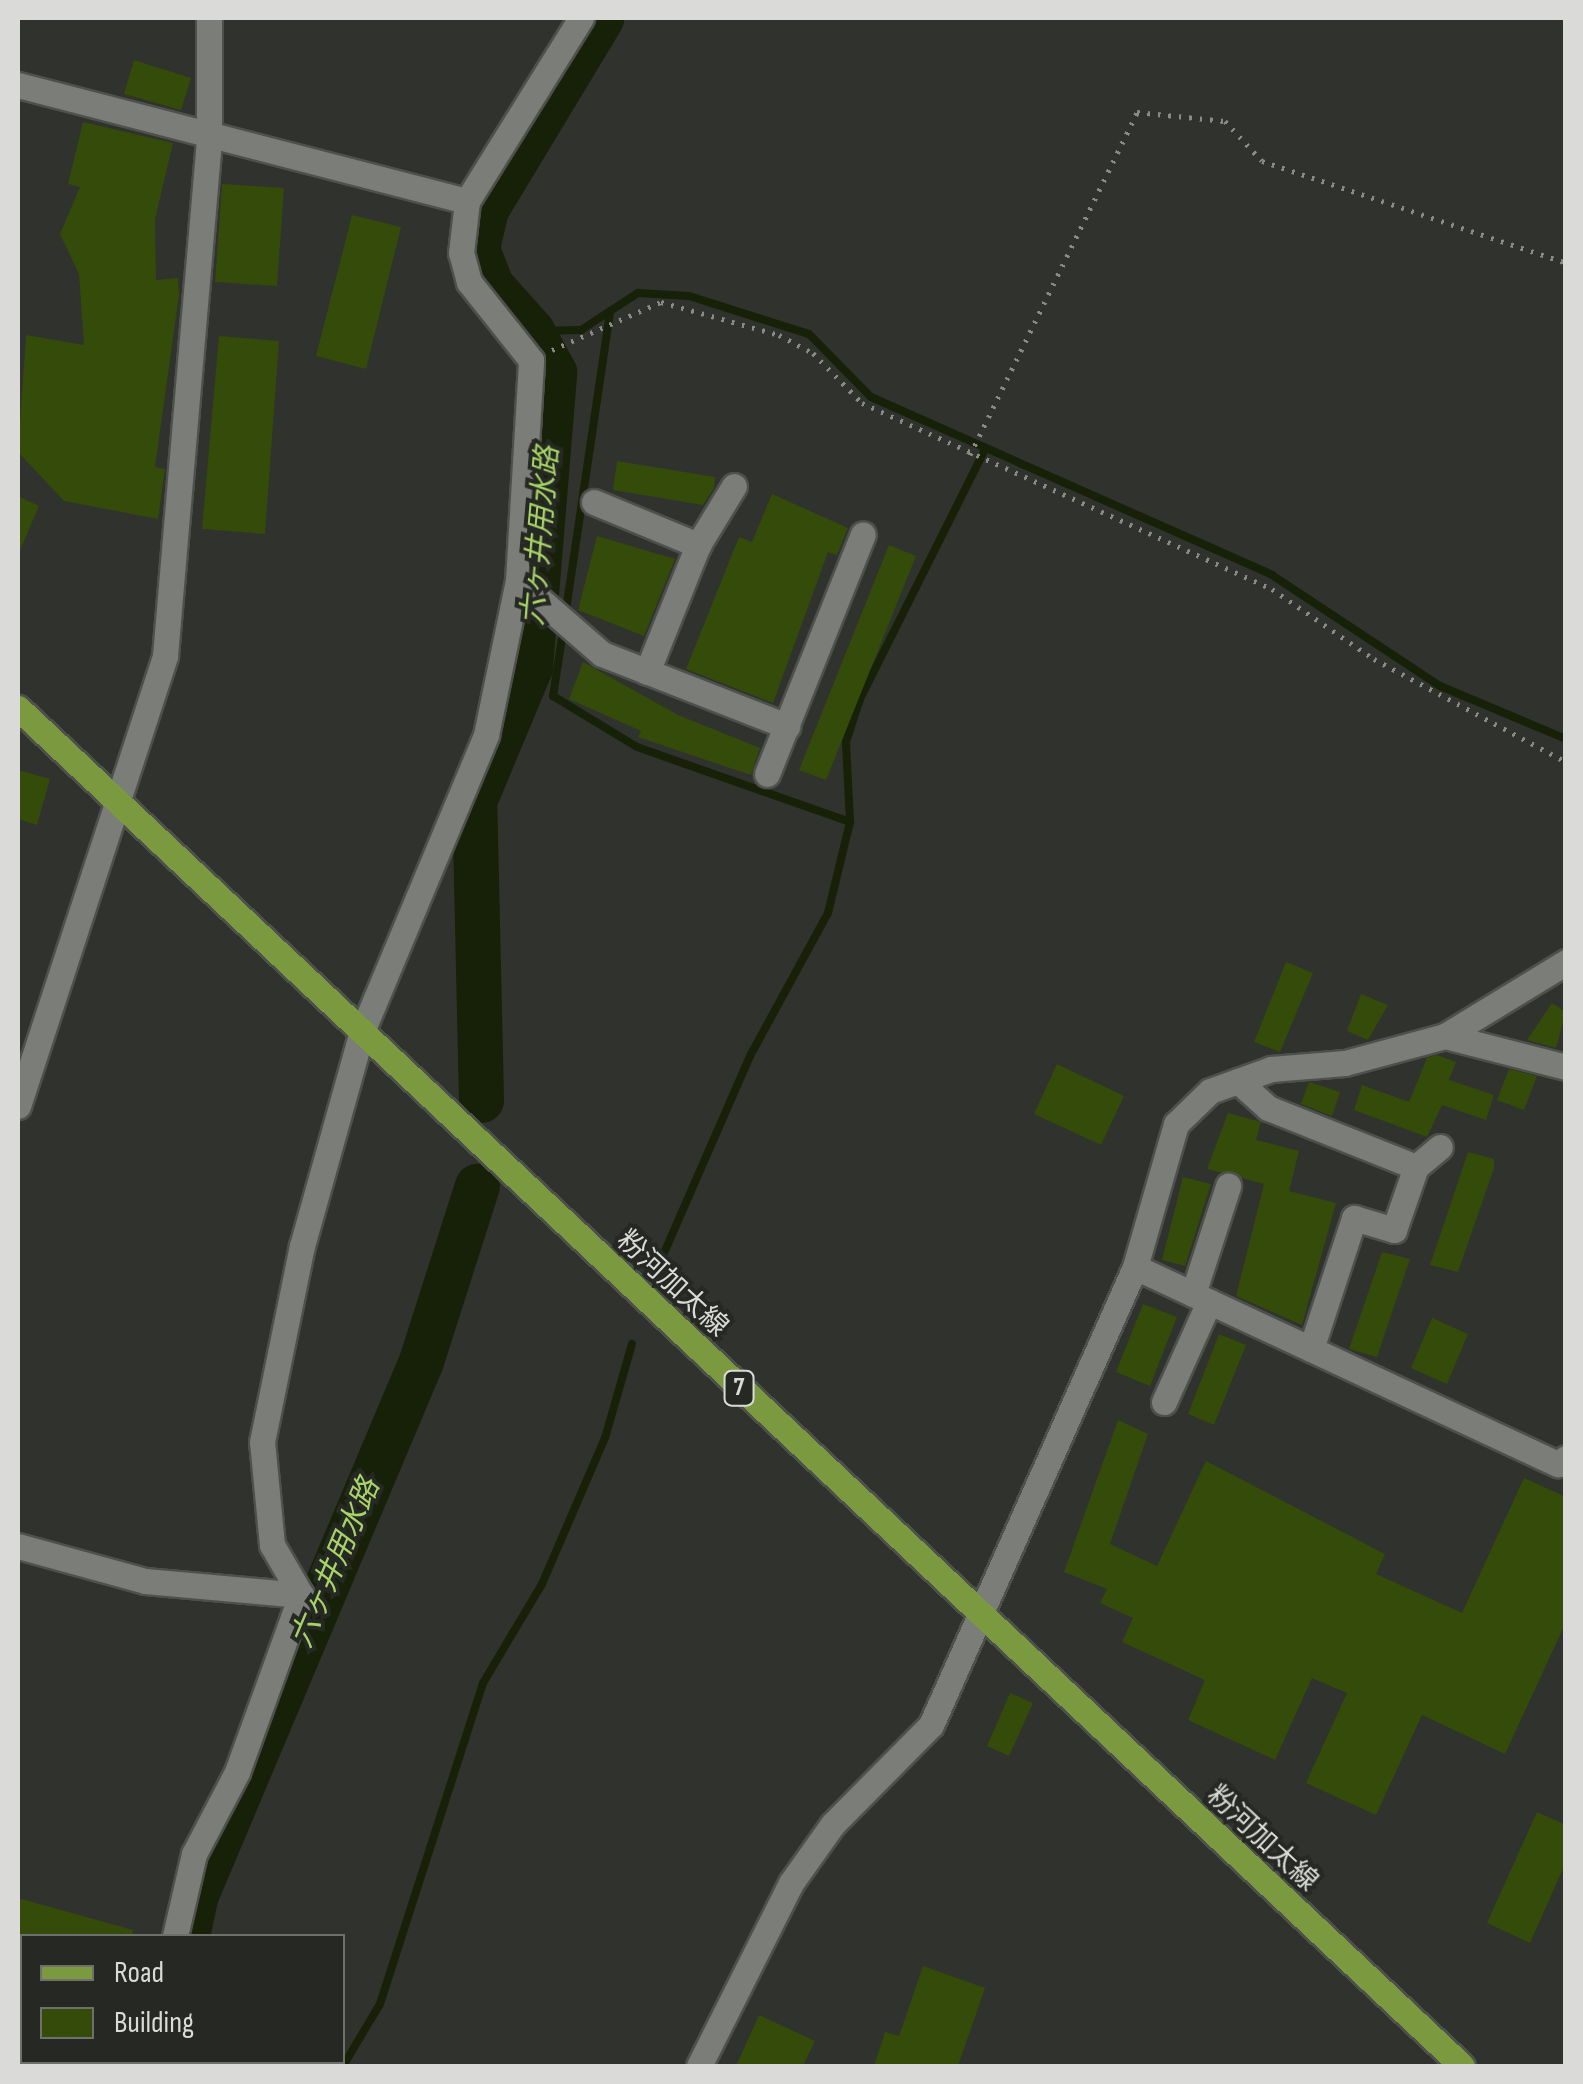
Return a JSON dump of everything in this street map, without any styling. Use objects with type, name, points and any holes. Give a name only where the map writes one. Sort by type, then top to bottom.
[{"type":"main road","name":"粉河加太線","points":[[18,708],[1462,2066]]},
{"type":"street","points":[[18,1106],[64,949],[122,807],[165,656],[209,140],[209,18]]},
{"type":"street","points":[[175,1934],[194,1854],[237,1772],[301,1595],[272,1545],[262,1442],[272,1367],[361,1034],[486,735],[518,582],[532,360],[469,282],[461,254],[467,202],[581,18]]},
{"type":"street","points":[[18,84],[209,140],[467,202]]},
{"type":"street","points":[[647,672],[698,544],[734,486]]},
{"type":"street","points":[[594,502],[698,544]]},
{"type":"street","points":[[767,774],[863,534]]},
{"type":"street","points":[[518,582],[576,637],[647,672],[786,726]]},
{"type":"street","points":[[699,2066],[791,1883],[833,1824],[932,1725],[1135,1267],[1176,1124],[1210,1090],[1238,1080],[1445,1036],[1566,962]]},
{"type":"street","points":[[1445,1036],[1566,1067]]},
{"type":"street","points":[[1238,1080],[1268,1108],[1416,1167]]},
{"type":"street","points":[[1311,1349],[1354,1218],[1394,1230],[1416,1167],[1440,1147]]},
{"type":"street","points":[[1164,1402],[1201,1298],[1228,1186]]},
{"type":"street","points":[[1135,1267],[1558,1464],[1566,1458]]},
{"type":"street","points":[[18,1546],[145,1581],[301,1595]]},
{"type":"path","points":[[970,455],[1138,112],[1224,121],[1262,161],[1566,263]]},
{"type":"path","points":[[532,360],[661,302],[779,335],[814,353],[862,403],[1272,588],[1374,658],[1566,762]]},
{"type":"building","points":[[134,60],[191,78],[181,110],[124,94]]},
{"type":"building","points":[[83,122],[173,143],[155,219],[156,280],[178,278],[179,295],[155,467],[165,469],[158,519],[64,501],[18,452],[26,335],[84,345],[79,274],[60,234],[80,187],[68,184]]},
{"type":"building","points":[[222,184],[284,188],[277,286],[215,282]]},
{"type":"building","points":[[352,215],[401,227],[366,369],[316,356]]},
{"type":"building","points":[[219,336],[279,341],[265,534],[202,529]]},
{"type":"building","points":[[617,461],[715,477],[714,488],[703,505],[613,490]]},
{"type":"building","points":[[772,494],[848,528],[837,555],[828,552],[773,703],[686,669],[739,537],[752,542]]},
{"type":"building","points":[[18,496],[39,506],[18,555]]},
{"type":"building","points":[[597,536],[675,559],[644,636],[578,610]]},
{"type":"building","points":[[889,545],[916,556],[826,780],[799,770]]},
{"type":"building","points":[[583,662],[678,715],[760,748],[751,775],[638,737],[641,731],[569,699]]},
{"type":"building","points":[[18,770],[50,779],[37,825],[18,819]]},
{"type":"building","points":[[1286,962],[1313,973],[1280,1052],[1254,1042]]},
{"type":"building","points":[[1361,994],[1388,1005],[1368,1040],[1347,1031]]},
{"type":"building","points":[[1552,1003],[1566,1012],[1556,1048],[1527,1040]]},
{"type":"building","points":[[1437,1055],[1456,1062],[1449,1080],[1494,1095],[1486,1120],[1442,1105],[1427,1137],[1354,1110],[1362,1085],[1409,1102],[1427,1058]]},
{"type":"building","points":[[1057,1064],[1124,1096],[1101,1145],[1034,1114]]},
{"type":"building","points":[[1509,1069],[1537,1076],[1524,1110],[1497,1100]]},
{"type":"building","points":[[1309,1082],[1340,1092],[1332,1116],[1301,1104]]},
{"type":"building","points":[[1228,1113],[1261,1122],[1256,1140],[1299,1151],[1289,1191],[1336,1203],[1302,1325],[1236,1296],[1264,1184],[1207,1169]]},
{"type":"building","points":[[1468,1152],[1494,1159],[1494,1168],[1458,1272],[1430,1265]]},
{"type":"building","points":[[1183,1177],[1211,1184],[1185,1266],[1162,1260]]},
{"type":"building","points":[[1382,1252],[1410,1259],[1377,1357],[1349,1349]]},
{"type":"building","points":[[1143,1304],[1177,1317],[1150,1386],[1116,1372]]},
{"type":"building","points":[[1432,1318],[1468,1334],[1447,1384],[1411,1368]]},
{"type":"building","points":[[1219,1334],[1246,1345],[1214,1425],[1188,1414]]},
{"type":"building","points":[[1118,1420],[1148,1434],[1110,1544],[1157,1566],[1206,1461],[1385,1554],[1376,1574],[1462,1613],[1524,1478],[1566,1497],[1566,1622],[1505,1754],[1422,1715],[1376,1815],[1306,1783],[1347,1693],[1312,1678],[1275,1760],[1188,1720],[1205,1680],[1122,1642],[1133,1618],[1100,1603],[1107,1589],[1064,1572]]},
{"type":"building","points":[[1010,1693],[1033,1703],[1009,1756],[987,1746]]},
{"type":"building","points":[[1537,1812],[1566,1825],[1566,1862],[1530,1943],[1487,1923]]},
{"type":"building","points":[[18,1898],[133,1930],[132,1934],[18,1936]]},
{"type":"building","points":[[923,1966],[985,1988],[958,2066],[874,2066],[885,2032],[899,2036]]},
{"type":"building","points":[[759,2015],[815,2041],[803,2066],[736,2066]]},
{"type":"waterway","name":"六ヶ井用水路","points":[[481,1100],[474,801],[530,667],[554,372],[532,331],[491,285],[477,248],[486,209],[601,18]]},
{"type":"waterway","points":[[532,331],[581,330],[638,293],[689,296],[809,334],[871,397],[1272,575],[1440,686],[1566,739]]},
{"type":"waterway","points":[[565,617],[610,311]]},
{"type":"waterway","points":[[657,1269],[750,1056],[828,913],[850,822],[846,742],[860,699],[985,449]]},
{"type":"waterway","points":[[563,631],[553,696],[637,747],[850,822]]},
{"type":"waterway","name":"六ヶ井用水路","points":[[187,1934],[195,1897],[421,1361],[477,1186]]},
{"type":"waterway","points":[[345,2063],[380,2004],[483,1683],[542,1584],[605,1438],[632,1344]]}]
